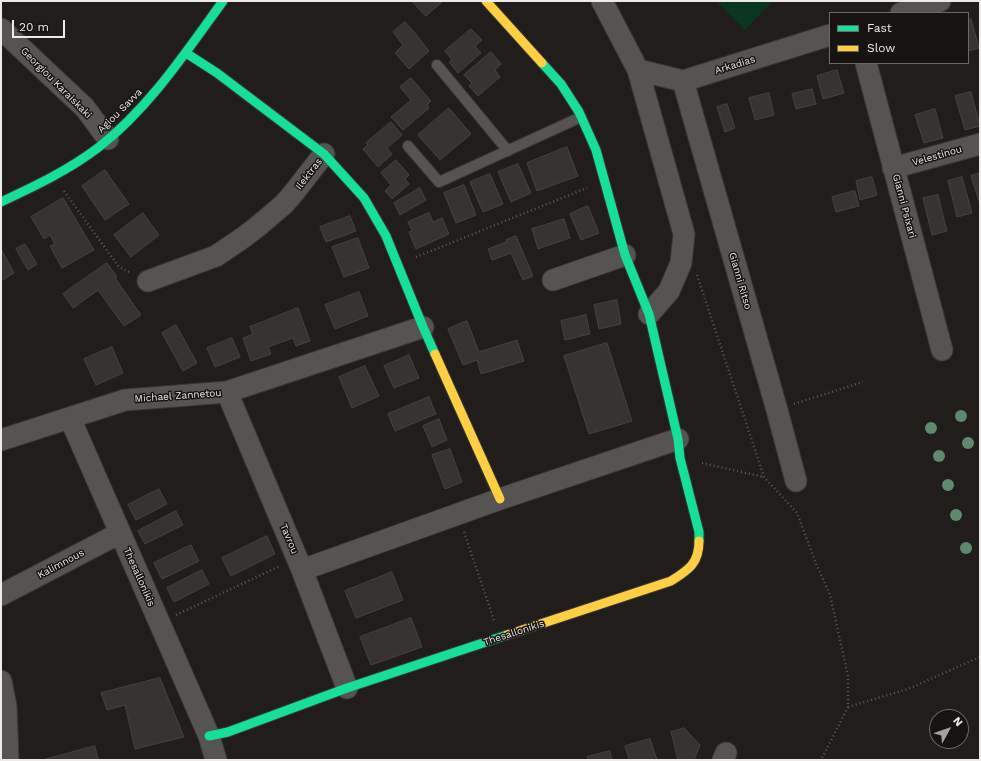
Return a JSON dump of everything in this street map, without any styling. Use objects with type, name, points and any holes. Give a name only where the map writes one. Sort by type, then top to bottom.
[{"type":"street","name":"Agiou Savva","points":[[1,202],[71,167],[108,139],[133,116],[160,85],[186,53],[223,1]]},
{"type":"street","name":"Thesallonikis","points":[[209,736],[228,732],[347,688],[672,581],[688,570],[694,562],[699,550],[699,532],[649,314],[625,255],[596,150],[579,112],[561,84],[486,1]]},
{"type":"street","points":[[602,1],[638,70],[684,234],[681,263],[669,291],[649,314]]},
{"type":"street","points":[[904,12],[940,1]]},
{"type":"street","name":"Georgiou Karaiskaki","points":[[1,29],[85,108],[108,139]]},
{"type":"street","name":"Arkadias","points":[[683,81],[829,35]]},
{"type":"street","name":"Ilektras","points":[[148,281],[216,256],[244,237],[283,205],[324,154],[217,72],[186,53]]},
{"type":"street","name":"Gianni Psixari","points":[[866,64],[942,350]]},
{"type":"street","points":[[638,70],[683,81]]},
{"type":"street","name":"Gianni Ritso","points":[[683,81],[796,481]]},
{"type":"street","name":"Velestinou","points":[[893,168],[980,144]]},
{"type":"street","points":[[324,154],[364,198],[386,236],[423,327],[500,499]]},
{"type":"street","points":[[553,280],[625,255]]},
{"type":"street","name":"Michael Zannetou","points":[[1,440],[125,400],[227,392],[423,327]]},
{"type":"street","name":"Tavrou","points":[[227,392],[299,564],[347,688]]},
{"type":"street","name":"Thesallonikis","points":[[70,418],[209,736],[216,760]]},
{"type":"street","points":[[299,564],[500,499],[679,449]]},
{"type":"street","name":"Kalimnous","points":[[1,596],[120,533]]},
{"type":"street","points":[[1,681],[6,706],[8,760]]},
{"type":"lane","points":[[436,65],[508,151]]},
{"type":"lane","points":[[408,146],[439,182],[580,117]]},
{"type":"path","points":[[54,176],[119,267],[148,281]]},
{"type":"path","points":[[398,264],[604,181]]},
{"type":"path","points":[[777,410],[863,382]]},
{"type":"path","points":[[679,449],[764,477]]},
{"type":"path","points":[[457,514],[500,638]]},
{"type":"path","points":[[159,622],[299,564]]},
{"type":"path","points":[[821,760],[848,707],[908,689],[980,657]]},
{"type":"green space","points":[[716,1],[773,1],[745,30]]},
{"type":"building","points":[[412,1],[443,1],[426,16]]},
{"type":"building","points":[[971,19],[979,48],[969,51],[969,20]]},
{"type":"building","points":[[405,22],[429,51],[409,69],[395,53],[403,45],[393,32]]},
{"type":"building","points":[[471,29],[482,40],[475,46],[481,53],[458,73],[449,62],[452,60],[445,51]]},
{"type":"building","points":[[491,52],[501,64],[495,70],[500,77],[478,96],[469,86],[472,83],[464,75]]},
{"type":"building","points":[[837,70],[844,93],[823,99],[817,76]]},
{"type":"building","points":[[411,78],[431,101],[427,105],[429,108],[403,130],[391,117],[411,100],[400,87]]},
{"type":"building","points":[[812,89],[816,104],[796,109],[792,94]]},
{"type":"building","points":[[971,92],[980,126],[965,130],[955,96]]},
{"type":"building","points":[[769,93],[774,115],[755,120],[749,98]]},
{"type":"building","points":[[727,104],[735,128],[725,132],[717,107]]},
{"type":"building","points":[[449,108],[471,134],[440,160],[418,135]]},
{"type":"building","points":[[935,109],[943,138],[924,143],[915,115]]},
{"type":"building","points":[[391,122],[402,135],[387,148],[392,154],[378,167],[363,149],[368,145],[366,143]]},
{"type":"building","points":[[567,147],[578,176],[537,191],[527,163]]},
{"type":"building","points":[[396,160],[409,175],[405,179],[409,184],[392,199],[385,191],[391,185],[381,173]]},
{"type":"building","points":[[518,164],[531,193],[511,202],[498,172]]},
{"type":"building","points":[[105,170],[129,204],[105,220],[82,186]]},
{"type":"building","points":[[980,173],[980,204],[971,176]]},
{"type":"building","points":[[490,174],[503,204],[483,212],[470,182]]},
{"type":"building","points":[[872,177],[877,195],[860,200],[856,181]]},
{"type":"building","points":[[962,177],[972,213],[957,217],[948,181]]},
{"type":"building","points":[[464,185],[476,215],[456,223],[444,193]]},
{"type":"building","points":[[420,188],[426,200],[400,215],[394,203]]},
{"type":"building","points":[[855,191],[859,206],[836,212],[832,197]]},
{"type":"building","points":[[938,195],[947,231],[932,235],[923,198]]},
{"type":"building","points":[[63,198],[94,250],[62,268],[50,246],[55,244],[50,235],[44,239],[31,217]]},
{"type":"building","points":[[588,206],[599,233],[581,240],[570,214]]},
{"type":"building","points":[[143,213],[159,235],[131,257],[114,235]]},
{"type":"building","points":[[429,213],[433,222],[442,218],[449,234],[416,249],[409,232],[412,231],[408,222]]},
{"type":"building","points":[[350,216],[356,231],[326,242],[320,227]]},
{"type":"building","points":[[564,219],[570,238],[538,249],[532,229]]},
{"type":"building","points":[[516,236],[533,276],[523,280],[511,253],[492,260],[488,249],[506,242],[506,240]]},
{"type":"building","points":[[358,238],[369,268],[344,277],[332,247]]},
{"type":"building","points":[[25,244],[37,264],[28,270],[16,249]]},
{"type":"building","points":[[1,249],[14,273],[1,281]]},
{"type":"building","points":[[107,263],[117,277],[115,278],[141,315],[124,326],[98,290],[73,308],[63,294]]},
{"type":"building","points":[[359,292],[368,316],[335,329],[325,305]]},
{"type":"building","points":[[617,300],[621,324],[599,329],[594,305]]},
{"type":"building","points":[[298,308],[310,341],[296,346],[293,338],[268,347],[271,354],[251,361],[243,338],[253,334],[250,327]]},
{"type":"building","points":[[586,315],[590,334],[565,340],[561,321]]},
{"type":"building","points":[[467,321],[479,352],[517,340],[524,361],[481,374],[477,360],[463,365],[448,329]]},
{"type":"building","points":[[176,325],[197,363],[183,371],[162,333]]},
{"type":"building","points":[[232,338],[240,357],[215,367],[207,348]]},
{"type":"building","points":[[607,343],[632,421],[589,434],[564,356]]},
{"type":"building","points":[[112,347],[123,373],[96,385],[84,359]]},
{"type":"building","points":[[409,355],[419,378],[394,388],[384,366]]},
{"type":"building","points":[[365,366],[379,396],[352,408],[339,377]]},
{"type":"building","points":[[429,397],[436,414],[395,431],[388,414]]},
{"type":"building","points":[[439,419],[447,440],[432,447],[423,426]]},
{"type":"building","points":[[450,449],[462,482],[445,489],[432,455]]},
{"type":"building","points":[[159,489],[167,504],[136,520],[128,505]]},
{"type":"building","points":[[176,511],[183,525],[145,544],[138,531]]},
{"type":"building","points":[[267,536],[275,554],[231,576],[222,558]]},
{"type":"building","points":[[191,545],[199,561],[162,579],[154,563]]},
{"type":"building","points":[[202,570],[209,584],[174,602],[167,588]]},
{"type":"building","points":[[392,572],[403,600],[356,618],[345,591]]},
{"type":"building","points":[[411,618],[422,647],[371,665],[360,637]]},
{"type":"building","points":[[160,678],[184,737],[135,749],[125,705],[107,710],[101,693]]},
{"type":"building","points":[[684,728],[700,745],[694,760],[678,760],[671,732]]},
{"type":"building","points":[[650,739],[657,760],[629,760],[625,746]]},
{"type":"building","points":[[95,746],[98,760],[43,760]]},
{"type":"building","points":[[610,751],[612,760],[588,760],[587,757]]},
{"type":"traffic: fast","points":[[1,202],[39,184],[76,163],[117,132],[166,78],[223,1]]},
{"type":"traffic: fast","points":[[186,53],[217,73],[324,154],[364,198],[386,236],[435,354]]},
{"type":"traffic: fast","points":[[542,63],[561,84],[579,112],[596,150],[625,255],[649,314],[678,439],[680,458],[699,532],[699,541]]},
{"type":"traffic: fast","points":[[209,736],[228,732],[347,688],[507,635]]},
{"type":"traffic: slow","points":[[486,1],[542,63]]},
{"type":"traffic: slow","points":[[435,354],[500,499]]},
{"type":"traffic: slow","points":[[507,635],[671,581],[687,570],[695,561],[699,541]]}]
